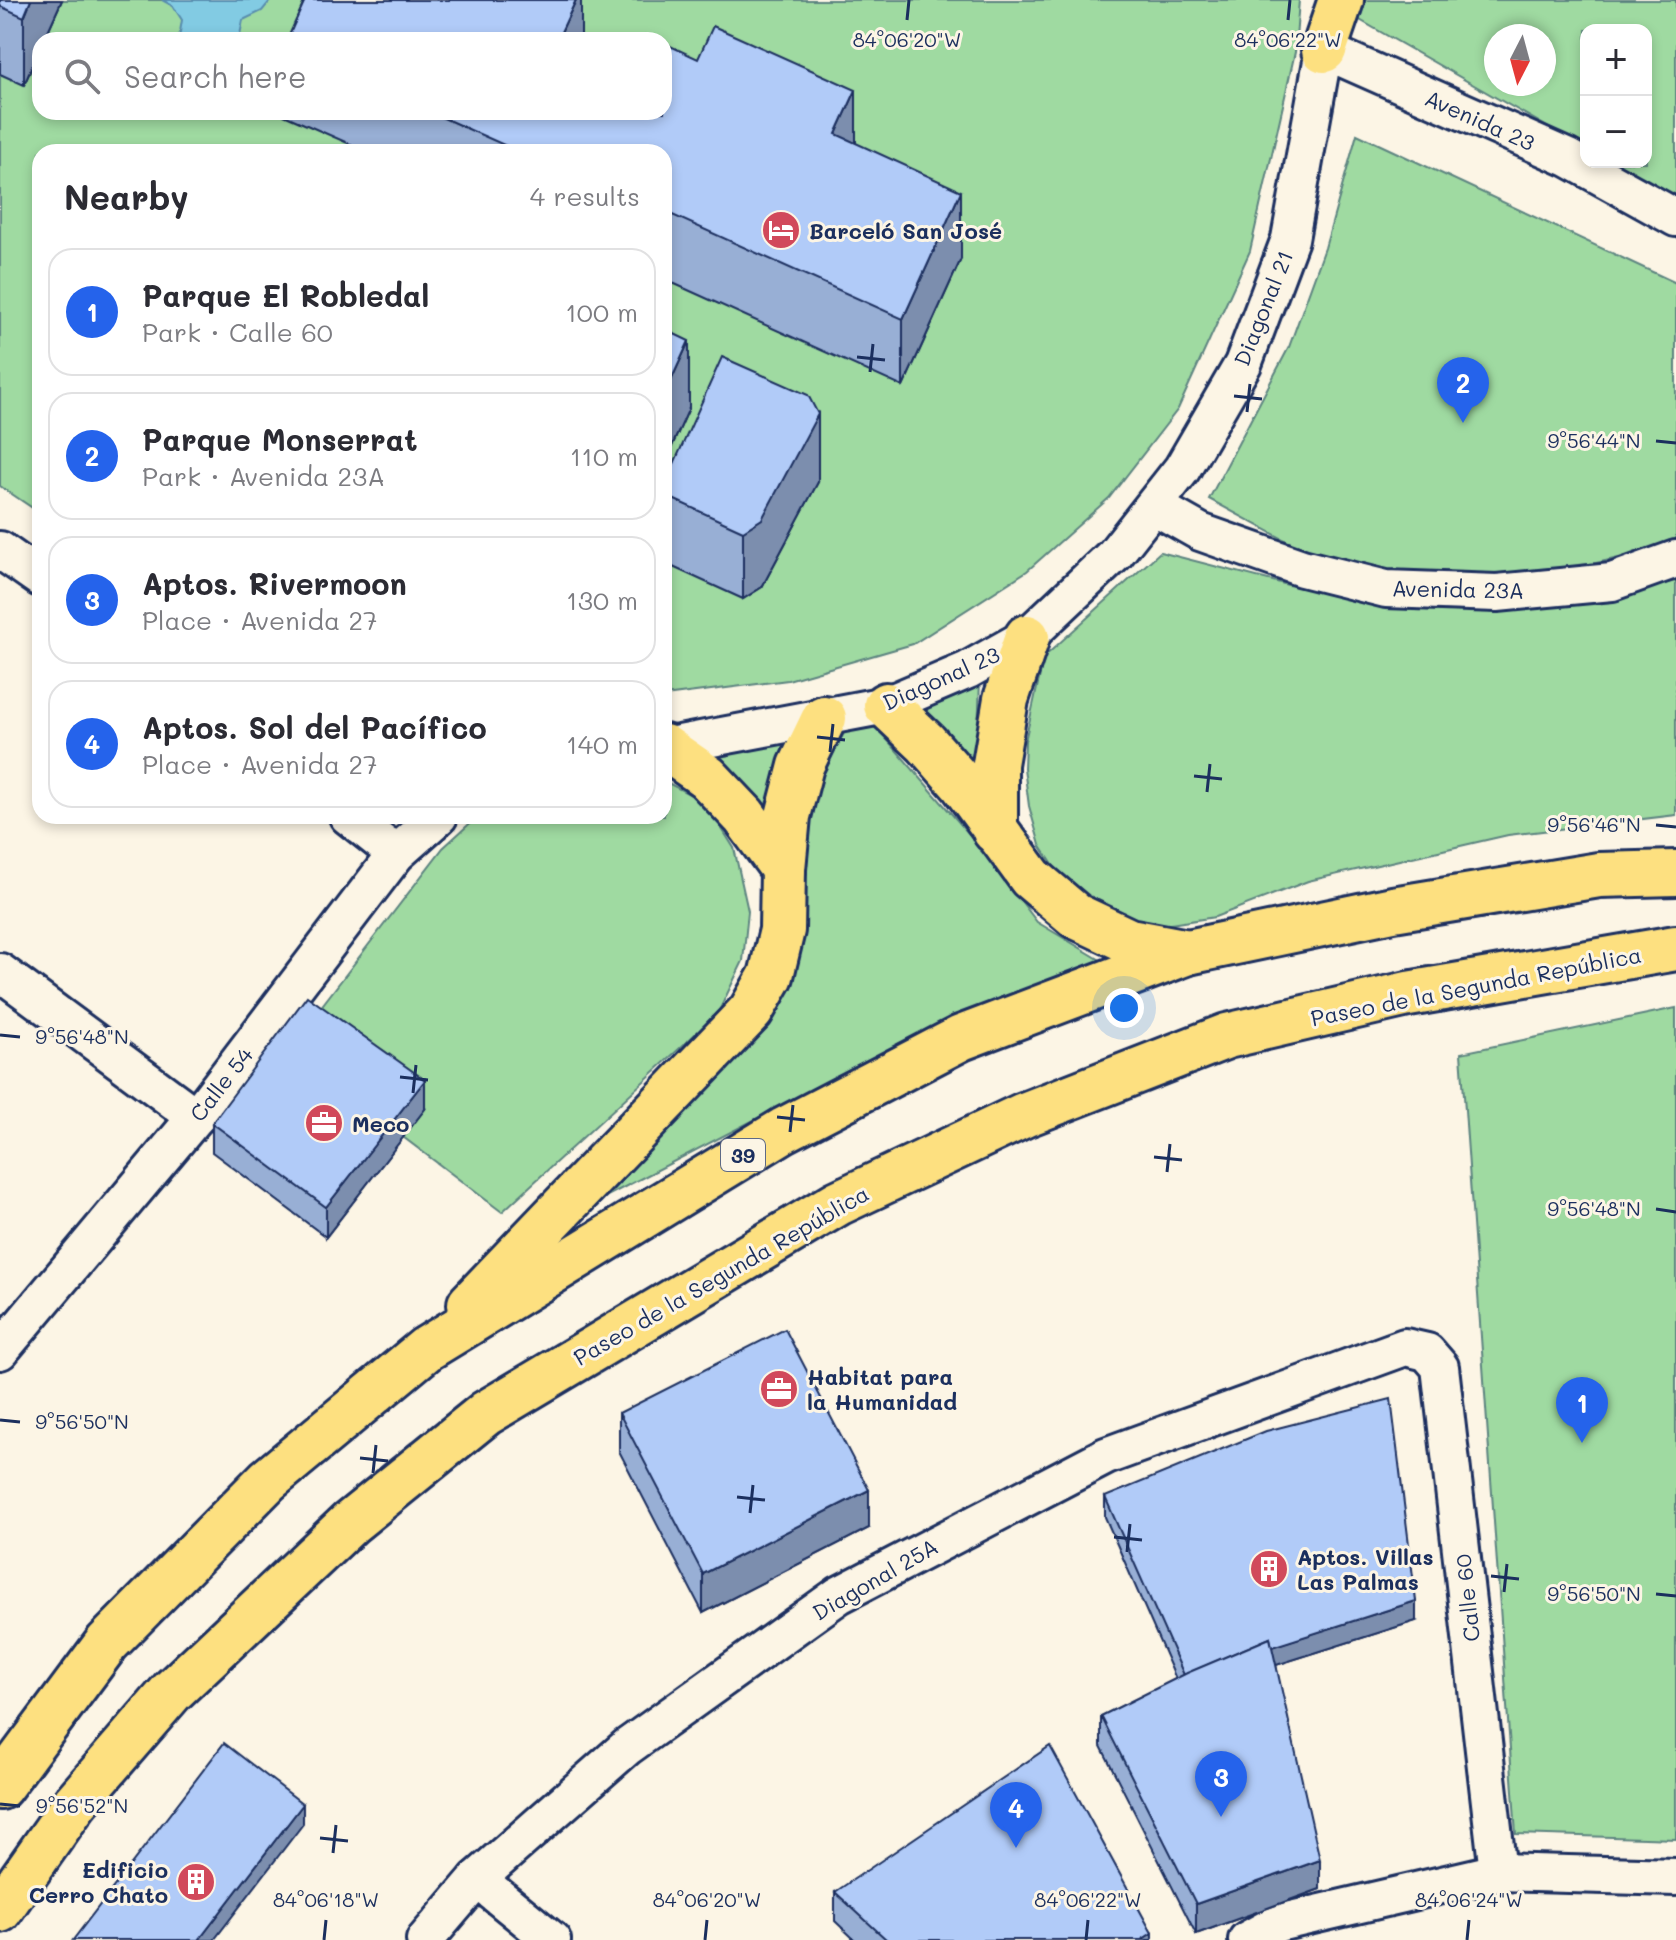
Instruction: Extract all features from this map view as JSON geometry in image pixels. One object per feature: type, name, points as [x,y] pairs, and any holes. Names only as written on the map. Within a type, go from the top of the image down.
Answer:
[{"type":"highway","points":[[1324,50],[1328,0]]},
{"type":"highway","points":[[1324,50],[1341,0]]},
{"type":"highway","points":[[995,831],[995,764],[1006,699],[1027,637]]},
{"type":"highway","points":[[886,705],[926,743],[963,785],[1031,878],[1076,916],[1129,941],[1188,952]]},
{"type":"highway","points":[[426,1349],[751,1011],[771,976],[782,930],[788,816],[801,766],[824,718]]},
{"type":"highway","points":[[672,753],[707,777],[744,816],[783,869]]},
{"type":"highway","points":[[1599,875],[1676,846]]},
{"type":"highway","name":"39","points":[[0,1787],[107,1643],[268,1480],[426,1349],[798,1123],[961,1038],[1188,952],[1393,909],[1599,875],[1676,873]]},
{"type":"highway","name":"Paseo de la Segunda República","points":[[0,1910],[75,1803],[172,1691],[350,1523],[486,1413],[838,1203],[1024,1115],[1227,1036],[1408,994],[1676,948]]},
{"type":"highway","points":[[0,1757],[107,1643]]},
{"type":"highway","points":[[14,1940],[75,1803]]},
{"type":"street","name":"Avenida 23","points":[[1324,50],[1568,158],[1676,218]]},
{"type":"street","name":"Diagonal 21","points":[[1027,637],[1115,554],[1154,506],[1182,469],[1243,364],[1290,239],[1324,50]]},
{"type":"street","name":"Avenida 23A","points":[[1154,506],[1200,532],[1302,568],[1386,589],[1497,593],[1612,582],[1676,559]]},
{"type":"street","points":[[0,550],[32,572]]},
{"type":"street","name":"Diagonal 23","points":[[672,746],[886,705],[968,670],[1027,637]]},
{"type":"street","points":[[358,824],[396,854]]},
{"type":"street","name":"Calle 54","points":[[0,1351],[196,1117],[396,854],[430,824]]},
{"type":"street","points":[[0,972],[196,1117]]},
{"type":"street","name":"Calle 60","points":[[1405,1347],[1427,1352],[1440,1367],[1498,1872]]},
{"type":"street","name":"Diagonal 25A","points":[[425,1940],[477,1879],[627,1747],[839,1595],[1106,1456],[1405,1347]]},
{"type":"street","points":[[1247,1940],[1278,1923],[1498,1872],[1676,1877]]},
{"type":"street","points":[[477,1879],[552,1940]]},
{"type":"green space","points":[[0,0],[1299,0],[1295,52],[1250,251],[1178,409],[1109,498],[1027,571],[913,644],[788,680],[672,695],[672,144],[32,144],[32,508],[0,486]]},
{"type":"green space","points":[[1362,0],[1676,0],[1676,200],[1620,168],[1652,168],[1652,24],[1580,24],[1580,146],[1493,96],[1556,96],[1556,24],[1484,24],[1484,91],[1358,19]]},
{"type":"green space","points":[[1357,134],[1676,283],[1676,542],[1596,563],[1530,572],[1388,573],[1296,546],[1209,499],[1289,347],[1325,248]]},
{"type":"green space","points":[[1160,552],[1288,585],[1403,607],[1594,600],[1676,581],[1676,815],[1508,835],[1308,881],[1215,917],[1164,925],[1112,915],[1081,899],[1059,874],[1040,845],[1029,806],[1024,768],[1025,741],[1044,657]]},
{"type":"green space","points":[[980,679],[976,790],[909,710]]},
{"type":"green space","points":[[870,720],[976,842],[1037,922],[1117,970],[885,1052],[580,1210],[740,1056],[769,1021],[790,986],[799,960],[807,829],[820,780],[845,731]]},
{"type":"green space","points":[[796,739],[771,820],[713,754]]},
{"type":"green space","points":[[672,785],[705,802],[734,848],[748,911],[743,961],[718,1013],[502,1212],[403,1137],[424,1109],[307,1025],[443,848],[469,824],[672,824]]},
{"type":"green space","points":[[1676,1008],[1676,1839],[1516,1834],[1461,1053]]},
{"type":"water","points":[[162,0],[271,0],[262,11],[243,20],[241,32],[180,32],[182,20],[173,6]]},
{"type":"building","points":[[0,0],[31,0],[24,17],[0,6]]},
{"type":"building","points":[[305,0],[576,0],[561,32],[291,32]]},
{"type":"building","points":[[713,26],[856,90],[836,134],[961,191],[903,319],[672,215],[672,144],[502,144],[448,120],[672,120],[672,47],[698,59]]},
{"type":"building","points":[[672,333],[689,341],[672,378]]},
{"type":"building","points":[[722,357],[808,395],[818,414],[762,519],[743,531],[672,499],[673,466]]},
{"type":"building","name":"Meco","points":[[307,996],[425,1080],[326,1207],[212,1123]]},
{"type":"building","points":[[785,1329],[869,1490],[703,1574],[619,1413]]},
{"type":"building","name":"Aptos. Villas Las Palmas","points":[[1391,1399],[1416,1601],[1272,1647],[1270,1638],[1184,1675],[1105,1497],[1266,1431]]},
{"type":"building","points":[[1270,1638],[1320,1860],[1196,1904],[1101,1716],[1187,1673]]},
{"type":"building","name":"Edificio Cerro Chato","points":[[224,1743],[303,1804],[199,1940],[73,1940]]},
{"type":"building","points":[[1050,1746],[1152,1933],[1141,1940],[887,1940],[835,1892]]},
{"type":"place","name":"Barceló San José","points":[[781,230]]},
{"type":"place","name":"Parque Monserrat","points":[[1463,423]]},
{"type":"place","name":"Meco","points":[[324,1123]]},
{"type":"place","name":"Habitat para la Humanidad","points":[[779,1389]]},
{"type":"place","name":"Parque El Robledal","points":[[1582,1443]]},
{"type":"place","name":"Aptos. Villas Las Palmas","points":[[1269,1569]]},
{"type":"place","name":"Aptos. Rivermoon","points":[[1221,1817]]},
{"type":"place","name":"Aptos. Sol del Pacífico","points":[[1016,1848]]},
{"type":"place","name":"Edificio Cerro Chato","points":[[196,1882]]}]
